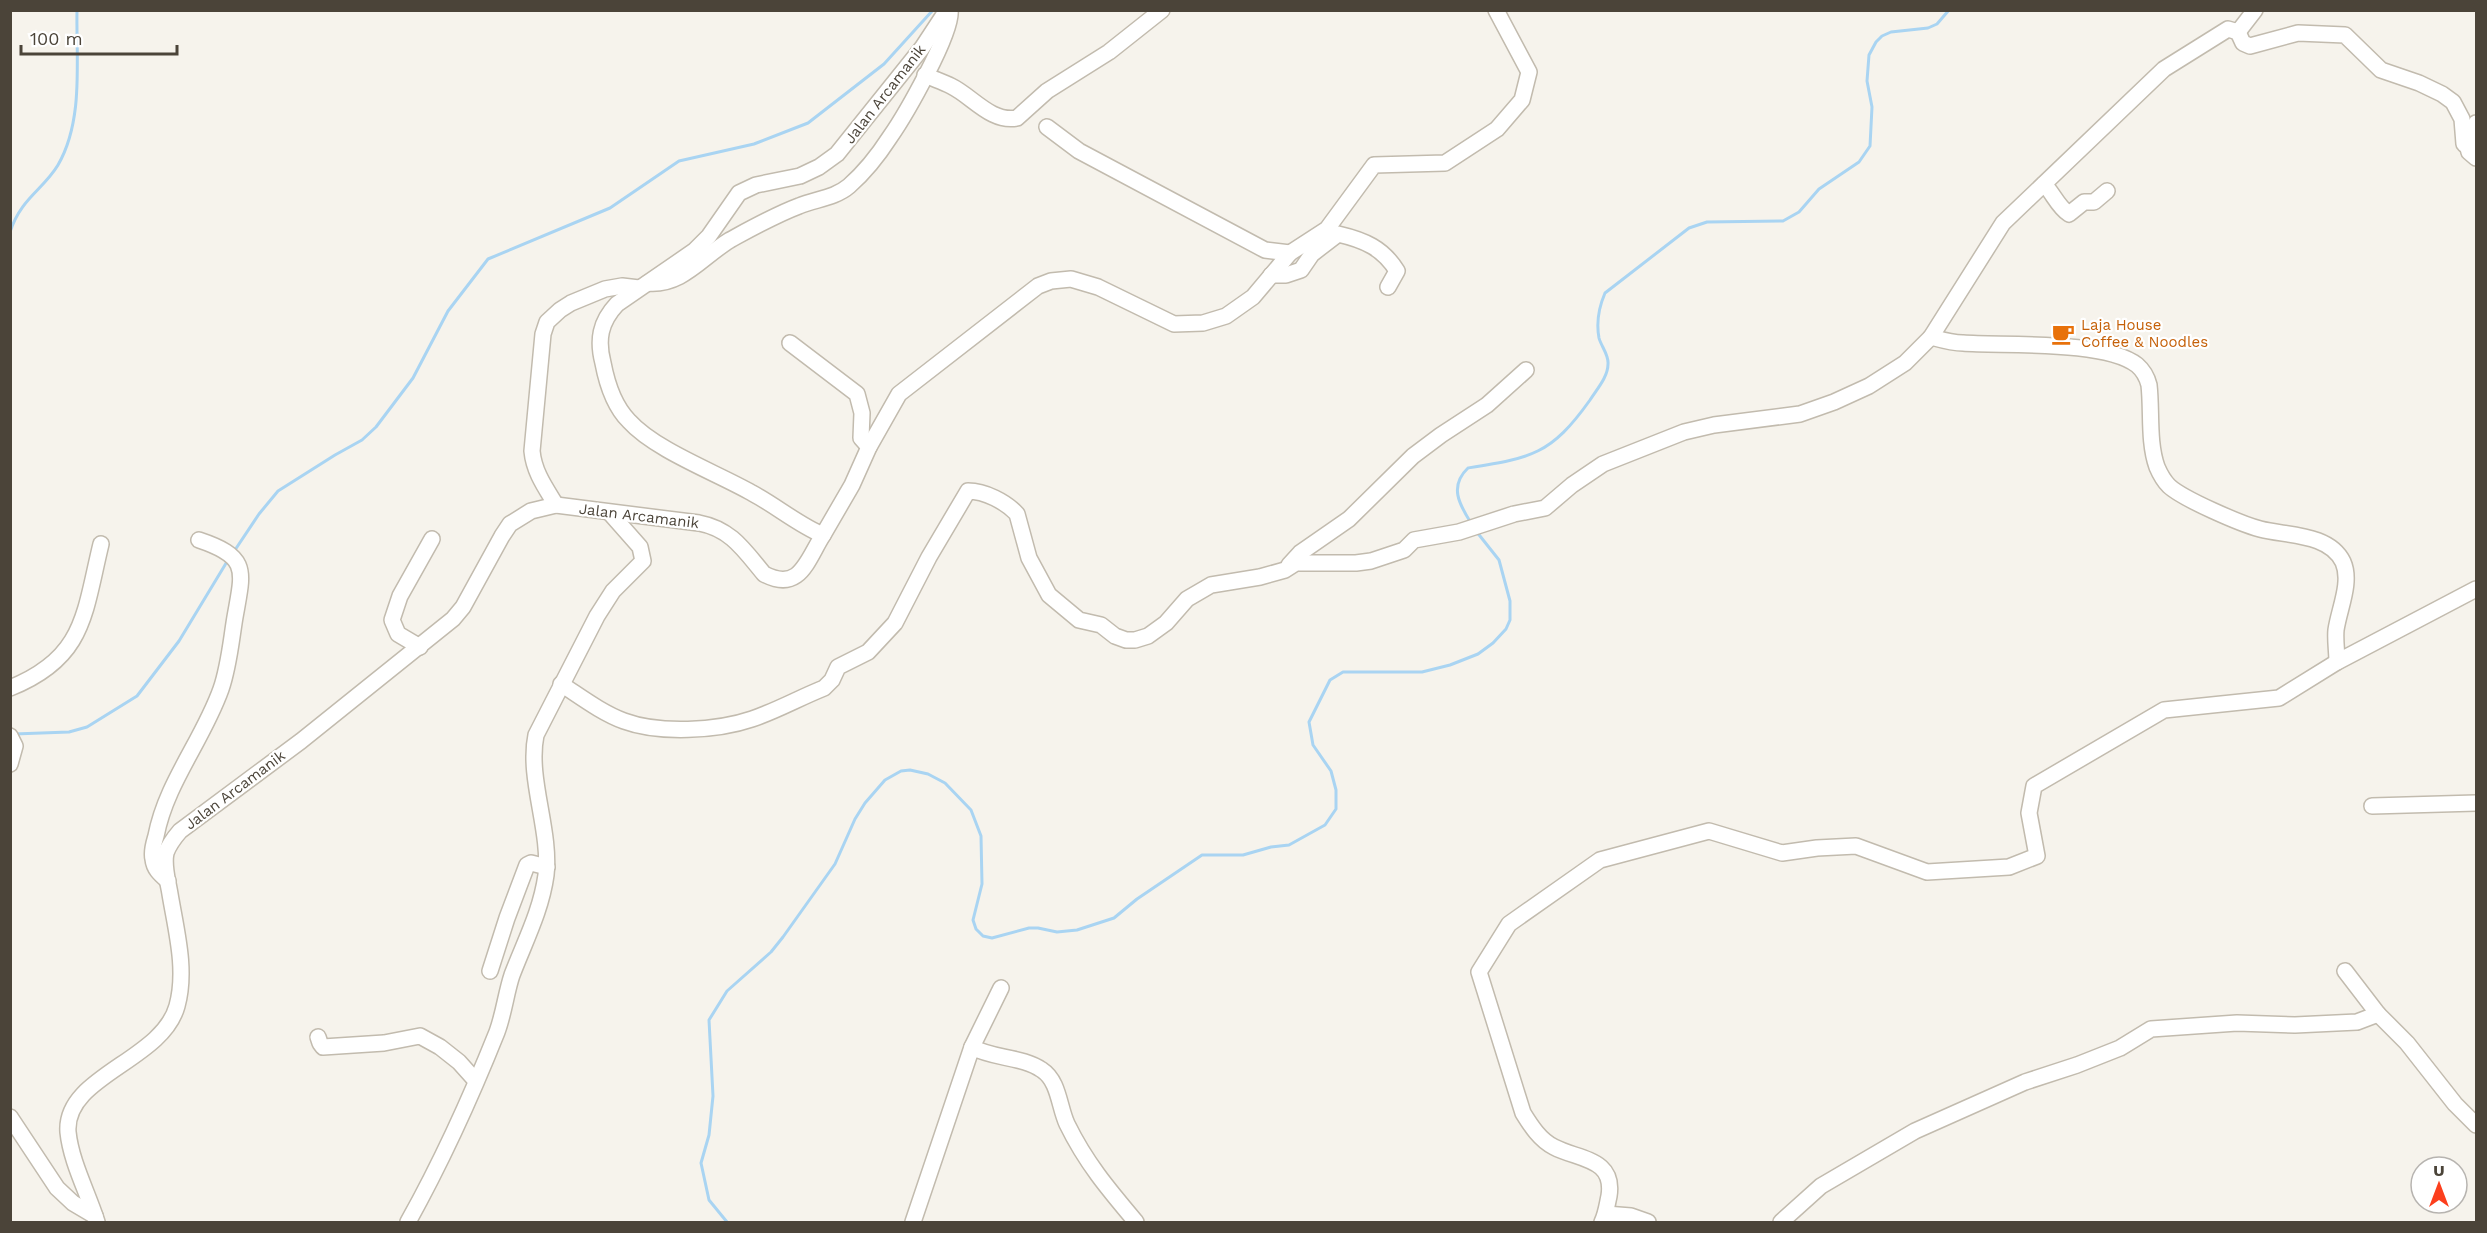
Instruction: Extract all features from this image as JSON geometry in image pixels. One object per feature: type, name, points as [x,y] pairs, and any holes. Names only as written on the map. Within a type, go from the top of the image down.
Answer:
[{"type":"street","points":[[556,505],[534,465],[532,451],[545,327],[560,310],[588,295],[614,286],[671,282],[730,240],[781,214],[843,190],[871,164],[891,137],[949,25],[949,10]]},
{"type":"street","name":"Jalan Arcamanik","points":[[96,1219],[73,1154],[68,1133],[68,1119],[78,1100],[91,1087],[150,1045],[166,1027],[176,1010],[181,972],[166,856],[172,841],[180,831],[301,741],[453,619],[463,607],[510,524],[531,511],[556,505],[711,525],[731,536],[764,574],[777,580],[786,580],[799,574],[808,563],[823,535],[808,530],[793,517],[751,492],[650,438],[628,420],[608,384],[601,355],[600,332],[609,312],[703,243],[739,193],[756,185],[800,176],[819,167],[837,154],[949,10]]},
{"type":"street","points":[[925,75],[953,86],[974,103],[993,113],[1006,119],[1017,118],[1047,92],[1109,52],[1162,10]]},
{"type":"street","points":[[823,535],[852,485],[869,447],[899,394],[1038,286],[1051,281],[1071,279],[1098,287],[1174,324],[1203,323],[1226,316],[1253,297],[1290,253],[1327,229],[1374,165],[1445,163],[1497,129],[1522,100],[1529,72],[1496,10]]},
{"type":"street","points":[[2238,32],[2255,10]]},
{"type":"street","points":[[561,684],[607,713],[625,721],[650,727],[680,729],[740,722],[824,688],[829,684],[838,667],[868,652],[895,623],[929,557],[968,491],[975,491],[996,499],[1017,514],[1029,558],[1049,595],[1079,620],[1101,625],[1115,636],[1126,640],[1148,636],[1166,623],[1187,599],[1211,585],[1260,577],[1301,563],[1364,563],[1404,550],[1414,540],[1459,532],[1514,514],[1545,508],[1572,485],[1603,464],[1684,432],[1714,425],[1800,414],[1842,398],[1891,374],[1931,337],[2003,223],[2164,69],[2228,29],[2238,32],[2243,43],[2250,46],[2298,33],[2346,35],[2381,70],[2419,83],[2453,102],[2462,119],[2464,144],[2473,153]]},
{"type":"street","points":[[2473,153],[2467,143],[2476,123]]},
{"type":"street","points":[[1047,127],[1079,151],[1265,250],[1290,253]]},
{"type":"street","points":[[2044,184],[2054,194],[2058,204],[2069,214],[2084,202],[2094,202],[2107,191]]},
{"type":"street","points":[[1271,275],[1286,275],[1301,270],[1312,254],[1338,234],[1361,240],[1383,252],[1397,271],[1388,287]]},
{"type":"street","points":[[1931,337],[1963,344],[2046,345],[2073,348],[2120,356],[2137,365],[2147,377],[2150,385],[2155,459],[2168,485],[2238,521],[2261,530],[2305,537],[2327,547],[2339,557],[2343,563],[2345,579],[2336,630],[2337,662]]},
{"type":"street","points":[[790,343],[857,394],[862,413],[861,438],[869,447]]},
{"type":"street","points":[[1285,570],[1300,553],[1325,538],[1349,519],[1413,456],[1440,435],[1487,405],[1526,370]]},
{"type":"street","points":[[408,1222],[438,1169],[498,1029],[512,977],[540,906],[547,867],[534,751],[536,735],[605,603],[620,583],[643,561],[640,547],[610,513]]},
{"type":"street","points":[[420,647],[394,631],[392,620],[400,596],[432,539]]},
{"type":"street","points":[[168,881],[157,871],[153,859],[158,823],[167,798],[221,689],[229,656],[241,582],[241,569],[233,557],[219,547],[199,540]]},
{"type":"street","points":[[10,688],[39,676],[74,641],[85,609],[101,544]]},
{"type":"street","points":[[1648,1222],[1631,1216],[1604,1218],[1611,1184],[1605,1170],[1596,1163],[1552,1146],[1534,1130],[1523,1113],[1479,972],[1509,924],[1600,860],[1709,831],[1782,853],[1856,846],[1927,872],[2008,867],[2037,856],[2029,813],[2034,786],[2164,710],[2279,698],[2337,662],[2476,589]]},
{"type":"street","points":[[10,736],[15,746],[10,764]]},
{"type":"street","points":[[2372,806],[2476,803]]},
{"type":"street","points":[[490,971],[527,865],[531,863],[547,867]]},
{"type":"street","points":[[2345,971],[2378,1014],[2407,1042],[2455,1104],[2476,1125]]},
{"type":"street","points":[[914,1222],[972,1047],[1001,988]]},
{"type":"street","points":[[1781,1222],[1821,1186],[1915,1131],[2025,1082],[2120,1048],[2151,1029],[2237,1023],[2357,1022],[2378,1014]]},
{"type":"street","points":[[318,1037],[324,1047],[384,1043],[420,1036],[440,1047],[476,1080]]},
{"type":"street","points":[[972,1047],[980,1052],[1031,1064],[1044,1071],[1052,1081],[1064,1118],[1078,1146],[1099,1179],[1136,1222]]},
{"type":"street","points":[[10,1117],[57,1188],[96,1219]]},
{"type":"waterway","points":[[10,232],[26,202],[58,165],[72,129],[77,89],[77,10]]},
{"type":"waterway","points":[[233,553],[259,514],[278,491],[362,440],[376,427],[413,378],[448,311],[488,259],[610,208],[679,161],[754,144],[808,123],[884,64],[933,10]]},
{"type":"waterway","points":[[1471,523],[1460,502],[1457,488],[1462,475],[1468,468],[1524,457],[1551,443],[1576,418],[1602,383],[1608,369],[1608,361],[1599,338],[1598,320],[1605,293],[1689,228],[1707,222],[1783,221],[1799,212],[1819,189],[1859,162],[1870,146],[1872,107],[1867,81],[1869,55],[1876,42],[1891,32],[1928,28],[1937,24],[1949,10]]},
{"type":"waterway","points":[[727,1222],[709,1200],[701,1163],[709,1135],[713,1096],[709,1020],[727,991],[771,952],[783,937],[835,864],[855,819],[865,803],[885,780],[901,771],[910,770],[928,774],[945,783],[971,810],[981,836],[982,884],[973,920],[976,929],[983,936],[992,938],[1029,928],[1057,932],[1077,930],[1114,918],[1137,899],[1202,855],[1243,855],[1271,847],[1289,845],[1325,825],[1336,809],[1336,790],[1331,771],[1313,745],[1309,722],[1330,680],[1343,672],[1422,672],[1450,665],[1478,654],[1506,629],[1510,620],[1510,601],[1499,560],[1476,531]]},
{"type":"waterway","points":[[14,734],[69,732],[87,727],[137,696],[179,641],[228,560]]},
{"type":"place","name":"Laja House Coffee & Noodles","points":[[2063,334]]}]
